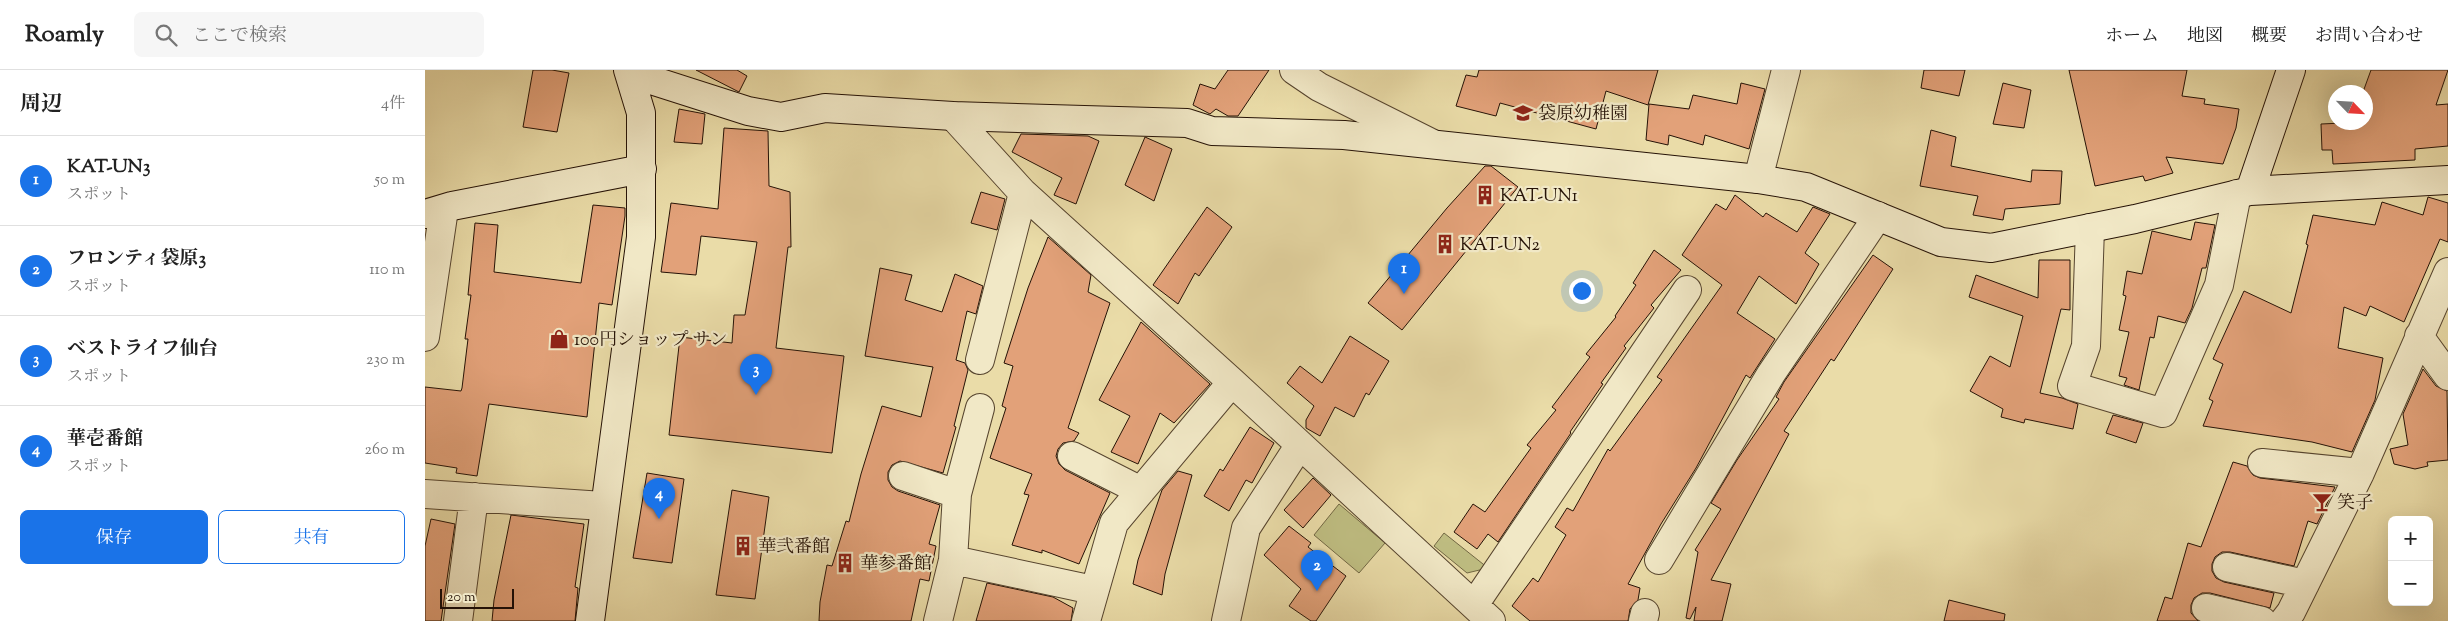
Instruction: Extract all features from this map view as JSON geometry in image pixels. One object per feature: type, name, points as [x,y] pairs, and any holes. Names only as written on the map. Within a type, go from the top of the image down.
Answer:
[{"type":"street","points":[[1294,70],[1319,88],[1431,143]]},
{"type":"street","points":[[1759,179],[1786,70]]},
{"type":"street","points":[[2090,228],[2087,346],[2072,386],[2163,413],[2219,285],[2243,193],[2291,70]]},
{"type":"street","points":[[629,72],[748,111],[781,117],[825,108],[953,116],[1187,123],[1211,131],[1344,135],[1759,179],[1806,187],[1941,242],[1991,248],[2090,228],[2243,193],[2448,180]]},
{"type":"street","points":[[589,621],[603,506],[641,237],[641,113],[629,72]]},
{"type":"street","points":[[953,116],[1023,193],[1232,382],[1299,446],[1482,613],[1687,290]]},
{"type":"street","points":[[425,337],[435,212],[641,170]]},
{"type":"street","points":[[980,360],[1023,193]]},
{"type":"street","points":[[1659,560],[1771,374],[1877,216]]},
{"type":"street","points":[[2284,621],[2305,584],[2360,473],[2448,272]]},
{"type":"street","points":[[2419,336],[2448,376]]},
{"type":"street","points":[[1086,621],[1093,590],[1114,522],[1232,382]]},
{"type":"street","points":[[938,621],[953,560],[957,494],[980,408]]},
{"type":"street","points":[[1226,621],[1246,528],[1299,446]]},
{"type":"street","points":[[1073,456],[1141,491]]},
{"type":"street","points":[[2262,463],[2360,473]]},
{"type":"street","points":[[903,476],[957,494]]},
{"type":"street","points":[[425,494],[603,506]]},
{"type":"street","points":[[458,621],[474,497]]},
{"type":"street","points":[[953,560],[1093,590]]},
{"type":"street","points":[[2227,568],[2305,584]]},
{"type":"street","points":[[2206,608],[2262,621]]},
{"type":"shaded area","points":[[1339,504],[1385,543],[1359,573],[1314,535]]},
{"type":"shaded area","points":[[1444,533],[1488,568],[1467,573],[1434,546]]},
{"type":"building","points":[[533,70],[552,70],[569,73],[557,132],[523,127]]},
{"type":"building","points":[[696,70],[737,70],[747,76],[739,92]]},
{"type":"building","points":[[1228,70],[1269,70],[1238,116],[1228,116],[1216,109],[1210,114],[1193,105],[1200,84],[1215,89]]},
{"type":"building","points":[[1479,70],[1658,70],[1648,105],[1606,91],[1596,129],[1500,103],[1496,116],[1456,106],[1466,75],[1477,77]]},
{"type":"building","points":[[1924,70],[1965,70],[1959,96],[1921,88]]},
{"type":"building","points":[[2069,70],[2187,70],[2182,96],[2205,99],[2204,104],[2239,109],[2236,128],[2223,164],[2166,157],[2173,173],[2145,181],[2143,176],[2095,186]]},
{"type":"building","points":[[2371,70],[2448,70],[2436,105],[2448,104],[2448,146],[2415,149],[2415,160],[2333,164],[2332,150],[2322,150],[2321,124],[2328,124],[2328,130],[2373,130],[2373,85],[2366,85]]},
{"type":"building","points":[[1741,83],[1765,89],[1749,149],[1705,135],[1703,145],[1669,135],[1668,145],[1646,140],[1649,104],[1689,109],[1693,95],[1737,104]]},
{"type":"building","points":[[2003,83],[2031,90],[2024,128],[1993,124]]},
{"type":"building","points":[[679,109],[705,114],[702,144],[674,142]]},
{"type":"building","points":[[724,128],[768,131],[769,186],[790,192],[791,247],[788,247],[776,348],[844,356],[832,453],[669,435],[680,337],[732,343],[734,315],[745,315],[757,242],[701,236],[696,275],[661,272],[671,203],[718,209]]},
{"type":"building","points":[[1931,130],[1956,137],[1951,166],[2031,182],[2032,170],[2062,171],[2060,204],[2005,209],[2003,220],[1973,215],[1978,196],[1920,186]]},
{"type":"building","points":[[1021,134],[1088,136],[1099,141],[1076,204],[1054,195],[1062,178],[1012,152]]},
{"type":"building","points":[[1145,137],[1172,149],[1154,201],[1125,185]]},
{"type":"building","points":[[1485,166],[1491,166],[1518,187],[1402,330],[1368,303],[1447,208]]},
{"type":"building","points":[[981,192],[1005,199],[997,230],[971,223]]},
{"type":"building","points":[[1735,195],[1763,217],[1766,213],[1797,232],[1813,207],[1830,214],[1805,253],[1819,264],[1796,304],[1759,276],[1737,313],[1775,339],[1750,378],[1746,375],[1696,468],[1661,524],[1628,584],[1640,588],[1638,600],[1630,609],[1628,621],[1530,621],[1512,606],[1533,578],[1538,582],[1566,535],[1555,527],[1567,508],[1573,511],[1608,449],[1610,451],[1662,380],[1657,377],[1722,285],[1682,255],[1716,204],[1726,210]]},
{"type":"building","points":[[2428,197],[2448,203],[2448,242],[2440,239],[2404,322],[2370,306],[2366,316],[2344,307],[2338,348],[2383,358],[2375,400],[2352,452],[2312,442],[2203,426],[2213,401],[2209,399],[2223,364],[2213,359],[2244,291],[2291,313],[2308,245],[2306,244],[2313,215],[2375,225],[2382,202],[2423,215]]},
{"type":"building","points":[[593,205],[625,208],[625,216],[612,305],[599,303],[587,417],[489,404],[477,476],[456,473],[457,468],[425,463],[425,387],[461,391],[462,388],[468,339],[465,339],[471,295],[468,295],[475,223],[498,225],[494,272],[581,283]]},
{"type":"building","points":[[1207,207],[1232,227],[1199,276],[1195,273],[1178,304],[1153,285]]},
{"type":"building","points":[[2195,222],[2215,225],[2206,268],[2202,268],[2192,308],[2185,323],[2158,316],[2154,338],[2150,337],[2139,390],[2124,385],[2127,378],[2119,376],[2129,332],[2119,330],[2126,296],[2123,295],[2127,271],[2142,274],[2152,231],[2191,240]]},
{"type":"building","points":[[1048,237],[1091,275],[1088,292],[1110,303],[1068,428],[1079,433],[1074,441],[1063,443],[1058,449],[1056,456],[1059,464],[1065,470],[1110,493],[1079,564],[1042,550],[1042,553],[1012,545],[1029,495],[1024,494],[1032,474],[990,458],[1006,408],[1002,406],[1013,366],[1004,363],[1028,288]]},
{"type":"building","points":[[1654,250],[1681,270],[1651,305],[1654,308],[1624,346],[1626,348],[1601,383],[1603,384],[1498,542],[1488,534],[1477,549],[1454,532],[1473,504],[1485,512],[1531,448],[1527,445],[1556,410],[1552,407],[1590,357],[1586,354],[1616,317],[1636,285],[1633,283]]},
{"type":"building","points":[[1873,255],[1893,269],[1834,361],[1831,359],[1784,431],[1789,434],[1711,580],[1731,584],[1722,621],[1694,621],[1696,607],[1690,619],[1686,618],[1698,552],[1695,550],[1721,509],[1711,503],[1737,460],[1779,399],[1776,397],[1784,382]]},
{"type":"building","points":[[2039,260],[2070,260],[2070,310],[2061,309],[2040,393],[2078,404],[2073,429],[2025,419],[2024,423],[2001,417],[2003,409],[1970,391],[1990,356],[2010,367],[2023,316],[1969,297],[1976,275],[2038,298]]},
{"type":"building","points":[[880,268],[912,275],[905,300],[942,312],[955,274],[983,286],[976,314],[967,311],[956,360],[965,363],[968,370],[954,426],[956,427],[943,473],[900,461],[892,465],[888,472],[888,480],[892,487],[898,491],[940,505],[929,544],[936,546],[929,581],[920,579],[911,621],[819,621],[820,602],[827,565],[832,566],[846,521],[849,522],[861,474],[882,406],[921,417],[933,367],[865,356]]},
{"type":"building","points":[[1141,322],[1210,384],[1174,423],[1160,413],[1138,464],[1111,452],[1130,416],[1099,400]]},
{"type":"building","points":[[1350,336],[1389,361],[1369,395],[1366,393],[1354,417],[1335,407],[1320,436],[1306,428],[1306,420],[1314,406],[1287,383],[1300,366],[1322,383]]},
{"type":"building","points":[[2423,369],[2436,386],[2447,391],[2448,460],[2427,462],[2428,466],[2415,469],[2394,464],[2390,449],[2408,445],[2403,414]]},
{"type":"building","points":[[2113,415],[2143,423],[2136,443],[2106,433]]},
{"type":"building","points":[[1250,427],[1274,443],[1252,483],[1246,480],[1229,511],[1204,496],[1220,469],[1223,471]]},
{"type":"building","points":[[2233,462],[2247,466],[2253,475],[2260,478],[2335,487],[2317,524],[2308,521],[2294,566],[2230,552],[2222,552],[2215,557],[2212,571],[2216,578],[2224,582],[2274,593],[2270,608],[2210,593],[2202,593],[2194,598],[2191,605],[2191,613],[2198,621],[2157,621],[2165,597],[2172,599],[2188,543],[2201,547]]},
{"type":"building","points":[[1178,471],[1192,475],[1165,574],[1162,595],[1133,584],[1138,560],[1162,490]]},
{"type":"building","points":[[647,473],[684,479],[672,563],[633,558]]},
{"type":"building","points":[[1313,478],[1331,495],[1303,528],[1284,510]]},
{"type":"building","name":"華弐番館","points":[[732,490],[769,497],[755,599],[716,595]]},
{"type":"building","points":[[511,515],[584,524],[575,587],[578,588],[575,621],[492,621],[494,600]]},
{"type":"building","points":[[431,519],[455,524],[441,621],[425,621],[425,546]]},
{"type":"building","points":[[1289,526],[1311,543],[1308,547],[1346,576],[1316,621],[1311,621],[1289,606],[1301,589],[1264,555]]},
{"type":"building","points":[[987,583],[1053,597],[1073,608],[1071,621],[976,621]]},
{"type":"building","points":[[1949,600],[2005,614],[2004,621],[1944,621]]},
{"type":"place","name":"袋原幼稚園","points":[[1523,113]]},
{"type":"place","name":"KAT-UN1","points":[[1485,195]]},
{"type":"place","name":"KAT-UN2","points":[[1445,244]]},
{"type":"place","name":"KAT-UN3","points":[[1404,294]]},
{"type":"place","name":"100円ショップ サン","points":[[559,339]]},
{"type":"place","name":"ベストライフ仙台","points":[[756,395]]},
{"type":"place","name":"笑子","points":[[2322,502]]},
{"type":"place","name":"華壱番館","points":[[659,519]]},
{"type":"place","name":"華弐番館","points":[[743,546]]},
{"type":"place","name":"華参番館","points":[[845,563]]},
{"type":"place","name":"フロンティ袋原3","points":[[1317,591]]}]
